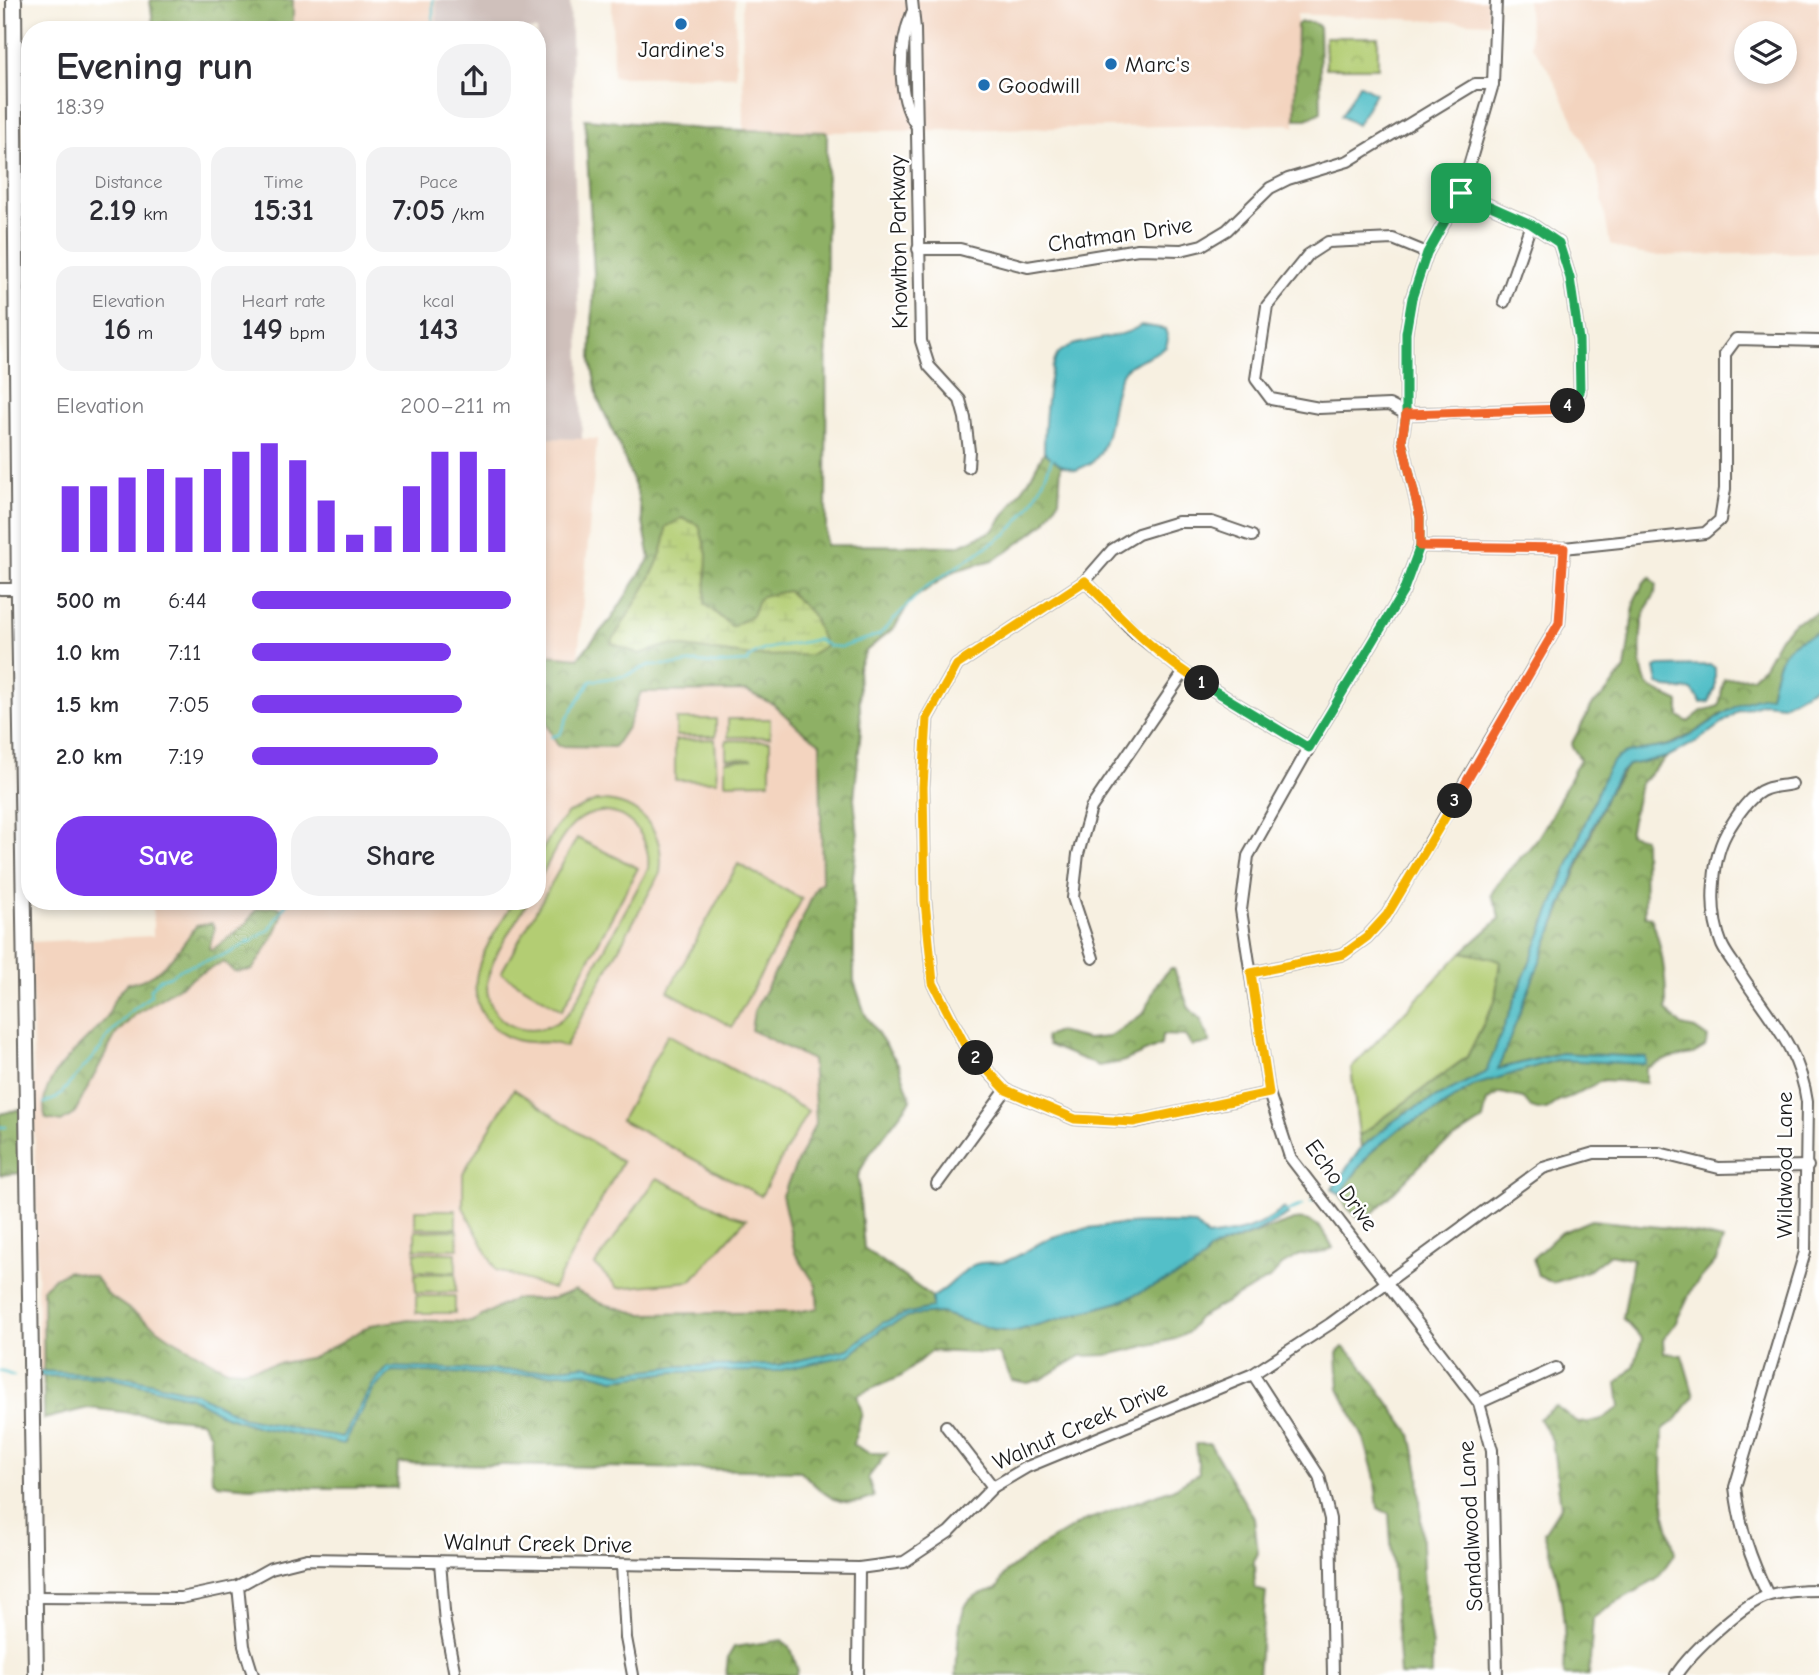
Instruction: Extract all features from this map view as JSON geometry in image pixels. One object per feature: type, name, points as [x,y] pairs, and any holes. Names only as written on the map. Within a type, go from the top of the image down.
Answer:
[{"type":"street","points":[[13,0],[21,767]]},
{"type":"street","name":"Knowlton Parkway","points":[[912,0],[912,13],[905,31],[903,78],[910,116],[917,127],[921,341],[929,366],[960,400],[969,451],[968,467]]},
{"type":"street","name":"Echo Drive","points":[[1387,1281],[1290,1157],[1269,1093],[1241,910],[1248,856],[1403,592],[1420,546],[1420,518],[1402,440],[1406,414],[1406,333],[1412,298],[1427,253],[1461,193],[1493,83],[1496,0]]},
{"type":"street","name":"Chatman Drive","points":[[918,248],[960,249],[1028,267],[1138,249],[1181,250],[1202,245],[1227,230],[1270,188],[1288,179],[1348,161],[1475,84],[1493,83]]},
{"type":"street","points":[[1427,253],[1393,239],[1328,242],[1308,255],[1267,306],[1256,379],[1270,399],[1320,408],[1390,405],[1406,414],[1565,409],[1580,392],[1579,340],[1570,278],[1559,243],[1531,224],[1461,193]]},
{"type":"street","points":[[1504,302],[1531,224]]},
{"type":"street","points":[[1420,546],[1564,548],[1705,533],[1720,520],[1725,489],[1724,354],[1736,339],[1819,341]]},
{"type":"street","points":[[1252,537],[1212,522],[1178,522],[1138,534],[1112,550],[1085,581],[957,665],[927,718],[923,787],[925,901],[933,983],[967,1049],[1006,1090],[1075,1119],[1133,1122],[1269,1093]]},
{"type":"street","points":[[1251,973],[1344,954],[1367,937],[1387,915],[1559,623],[1564,548]]},
{"type":"street","points":[[1085,581],[1135,634],[1184,672],[1309,748]]},
{"type":"street","points":[[0,589],[18,589]]},
{"type":"street","points":[[1093,958],[1073,898],[1078,854],[1091,808],[1184,672]]},
{"type":"street","name":"Wildwood Lane","points":[[1768,1595],[1749,1555],[1738,1518],[1735,1487],[1805,1252],[1807,1101],[1804,1078],[1781,1029],[1723,946],[1714,908],[1715,864],[1723,839],[1741,810],[1765,789],[1793,784]]},
{"type":"street","points":[[23,910],[36,1675]]},
{"type":"street","points":[[937,1184],[1006,1090]]},
{"type":"street","name":"Walnut Creek Drive","points":[[35,1598],[181,1598],[238,1586],[271,1568],[307,1559],[859,1568],[904,1562],[949,1532],[993,1486],[1027,1466],[1253,1374],[1330,1325],[1543,1168],[1594,1153],[1659,1153],[1719,1168],[1808,1167]]},
{"type":"street","name":"Sandalwood Lane","points":[[1387,1281],[1479,1403],[1492,1450],[1497,1675]]},
{"type":"street","points":[[1479,1403],[1556,1368]]},
{"type":"street","points":[[1253,1374],[1320,1476],[1330,1519],[1333,1675]]},
{"type":"street","points":[[946,1426],[993,1486]]},
{"type":"street","points":[[440,1562],[445,1623],[455,1675]]},
{"type":"street","points":[[622,1565],[626,1638],[633,1675]]},
{"type":"street","points":[[858,1675],[859,1568]]},
{"type":"street","points":[[238,1586],[244,1646],[253,1675]]},
{"type":"street","points":[[1676,1675],[1683,1663],[1725,1623],[1768,1595],[1819,1590]]},
{"type":"shaded area","points":[[293,0],[436,0],[437,21],[293,21]]},
{"type":"shaded area","points":[[436,0],[570,0],[582,439],[546,438],[546,21],[437,21]]},
{"type":"shaded area","points":[[612,0],[735,0],[736,76],[613,77]]},
{"type":"shaded area","points":[[742,0],[1488,0],[1489,23],[1297,14],[1295,127],[1288,124],[827,132],[744,130]]},
{"type":"shaded area","points":[[1527,0],[1819,0],[1819,252],[1653,256],[1627,251],[1610,244],[1597,170],[1549,70],[1531,45]]},
{"type":"shaded area","points":[[546,438],[597,439],[578,658],[819,662],[828,1392],[39,1376],[31,942],[153,936],[153,910],[546,910]]},
{"type":"green space","points":[[150,0],[293,0],[293,21],[153,21]]},
{"type":"green space","points":[[1301,22],[1312,22],[1319,26],[1321,112],[1307,119],[1295,119],[1297,25]]},
{"type":"green space","points":[[1325,37],[1378,37],[1378,68],[1326,68]]},
{"type":"green space","points":[[585,119],[701,129],[827,132],[826,545],[958,546],[994,530],[1029,480],[1044,452],[1061,465],[1059,500],[1045,523],[1007,552],[993,560],[954,571],[910,601],[895,627],[866,651],[858,668],[861,730],[854,799],[858,836],[853,875],[854,981],[865,1014],[899,1065],[911,1100],[866,1159],[858,1176],[864,1248],[932,1297],[933,1313],[1012,1332],[1119,1302],[1204,1259],[1209,1250],[1294,1220],[1308,1221],[1318,1226],[1333,1248],[1321,1253],[1300,1255],[1282,1265],[1269,1279],[1198,1318],[1189,1332],[1175,1339],[1108,1355],[1081,1356],[1042,1379],[1028,1383],[1012,1380],[999,1354],[931,1351],[902,1376],[857,1395],[862,1413],[853,1445],[869,1453],[887,1453],[868,1478],[874,1497],[862,1501],[833,1498],[801,1471],[398,1463],[397,1488],[270,1485],[251,1487],[218,1484],[212,1480],[210,1435],[201,1421],[88,1408],[44,1419],[43,1288],[68,1271],[95,1277],[107,1294],[171,1338],[227,1369],[242,1370],[314,1357],[371,1325],[404,1320],[471,1322],[514,1299],[551,1299],[575,1290],[600,1303],[641,1314],[796,1312],[818,1308],[816,1285],[795,1253],[782,1195],[816,1122],[812,1060],[751,1030],[754,1011],[796,933],[817,886],[822,882],[820,743],[773,704],[746,691],[641,692],[628,726],[614,747],[558,746],[547,725],[546,655],[578,658],[611,619],[650,558],[637,492],[598,399],[591,361],[594,273]]},
{"type":"green space","points":[[682,518],[699,525],[707,554],[705,604],[732,627],[752,615],[758,600],[763,596],[788,591],[812,614],[825,646],[810,655],[753,656],[669,645],[639,654],[611,643],[654,571],[665,541],[666,527]]},
{"type":"green space","points":[[1650,577],[1657,585],[1643,622],[1640,652],[1645,680],[1649,686],[1679,702],[1679,716],[1688,722],[1702,711],[1719,706],[1724,679],[1752,677],[1764,666],[1780,637],[1795,622],[1819,613],[1819,633],[1796,642],[1783,655],[1771,696],[1720,715],[1672,744],[1618,757],[1597,793],[1486,1073],[1405,1113],[1361,1148],[1359,1136],[1467,1057],[1495,1001],[1500,960],[1462,952],[1499,919],[1491,895],[1501,879],[1539,836],[1580,759],[1571,745],[1592,705],[1625,669],[1635,599],[1644,582]]},
{"type":"green space","points":[[676,719],[716,719],[716,736],[676,736]]},
{"type":"green space","points":[[728,719],[770,719],[770,737],[728,737]]},
{"type":"green space","points":[[715,739],[717,781],[675,780],[675,740]]},
{"type":"green space","points":[[726,740],[770,741],[770,782],[725,783],[725,761],[752,759],[726,758]]},
{"type":"green space","points":[[1667,757],[1640,784],[1629,834],[1644,838],[1645,916],[1651,917],[1661,951],[1666,1010],[1682,1026],[1695,1029],[1708,1038],[1705,1047],[1693,1054],[1670,1058],[1646,1068],[1646,1083],[1603,1080],[1547,1109],[1531,1108],[1523,1098],[1501,1093],[1487,1101],[1483,1120],[1430,1155],[1369,1217],[1356,1217],[1345,1205],[1340,1194],[1369,1154],[1400,1128],[1434,1112],[1473,1086],[1561,1059],[1555,1054],[1498,1069],[1608,793],[1628,765]]},
{"type":"green space","points":[[596,801],[625,805],[646,820],[654,831],[661,858],[660,873],[565,1047],[513,1039],[499,1031],[481,1011],[476,996],[476,982],[484,953],[509,910],[523,910],[492,964],[487,985],[490,1002],[507,1024],[534,1030],[562,1019],[573,1007],[648,869],[648,853],[636,828],[626,819],[614,813],[601,812],[587,815],[568,830],[546,867],[546,844],[568,813]]},
{"type":"green space","points":[[577,838],[638,868],[562,1010],[501,973],[536,910],[546,910],[546,893]]},
{"type":"green space","points":[[738,864],[802,899],[732,1027],[668,991]]},
{"type":"green space","points":[[256,910],[282,910],[271,940],[252,970],[234,972],[224,962],[199,974],[135,1015],[116,1034],[74,1114],[61,1122],[46,1119],[44,1104],[53,1077],[62,1064],[105,1020],[115,998],[128,983],[139,981],[158,970],[175,954],[196,926],[212,923],[215,928],[209,948],[212,950],[244,926]]},
{"type":"green space","points":[[1462,952],[1501,960],[1495,1001],[1467,1057],[1359,1136],[1351,1068]]},
{"type":"green space","points":[[1170,969],[1174,969],[1189,1008],[1201,1020],[1210,1043],[1192,1046],[1185,1036],[1162,1035],[1161,1045],[1122,1062],[1099,1066],[1048,1045],[1045,1037],[1058,1032],[1087,1039],[1109,1037],[1144,1013],[1157,983]]},
{"type":"green space","points":[[668,1034],[808,1111],[761,1196],[621,1120]]},
{"type":"green space","points":[[514,1089],[622,1162],[553,1289],[496,1270],[463,1207],[463,1173]]},
{"type":"green space","points":[[20,1109],[21,1173],[0,1175],[0,1114]]},
{"type":"green space","points":[[657,1178],[730,1214],[746,1219],[691,1281],[618,1288],[595,1265]]},
{"type":"green space","points":[[415,1210],[456,1210],[456,1228],[415,1228]]},
{"type":"green space","points":[[1591,1220],[1669,1228],[1723,1240],[1716,1261],[1693,1287],[1675,1324],[1663,1340],[1664,1353],[1682,1355],[1694,1396],[1676,1420],[1663,1429],[1665,1515],[1675,1553],[1656,1580],[1593,1618],[1589,1675],[1564,1675],[1562,1603],[1544,1533],[1561,1506],[1552,1440],[1539,1419],[1556,1406],[1578,1423],[1599,1421],[1620,1407],[1617,1383],[1634,1367],[1642,1339],[1623,1318],[1633,1259],[1610,1254],[1590,1270],[1553,1283],[1538,1276],[1533,1258],[1560,1233]]},
{"type":"green space","points":[[457,1230],[458,1249],[415,1249],[415,1231]]},
{"type":"green space","points":[[415,1252],[456,1253],[456,1272],[415,1271]]},
{"type":"green space","points":[[456,1273],[456,1292],[416,1293],[415,1274]]},
{"type":"green space","points":[[416,1296],[455,1296],[455,1313],[416,1313]]},
{"type":"green space","points":[[1343,1347],[1356,1358],[1411,1434],[1419,1472],[1424,1593],[1432,1647],[1432,1675],[1400,1675],[1389,1514],[1378,1508],[1374,1474],[1364,1439],[1339,1389],[1337,1353]]},
{"type":"green space","points":[[1196,1444],[1210,1444],[1254,1518],[1258,1553],[1254,1561],[1255,1589],[1266,1592],[1258,1675],[956,1675],[960,1622],[972,1598],[998,1588],[1005,1573],[1038,1548],[1084,1521],[1172,1489],[1199,1473]]},
{"type":"green space","points":[[782,1640],[792,1651],[798,1671],[796,1675],[726,1675],[728,1657],[734,1647]]},
{"type":"water","points":[[1359,84],[1375,93],[1357,125],[1341,116]]},
{"type":"water","points":[[1141,325],[1165,329],[1168,339],[1166,347],[1132,364],[1124,371],[1115,394],[1108,433],[1099,455],[1091,463],[1076,470],[1061,465],[1044,452],[1047,399],[1056,359],[1072,345],[1119,335]]},
{"type":"water","points":[[1819,633],[1819,685],[1783,705],[1763,703],[1739,711],[1696,742],[1667,757],[1628,765],[1619,774],[1588,838],[1498,1069],[1561,1053],[1646,1057],[1646,1064],[1556,1060],[1473,1086],[1434,1112],[1400,1128],[1369,1154],[1340,1194],[1332,1189],[1361,1148],[1391,1123],[1405,1113],[1486,1072],[1597,793],[1612,763],[1626,753],[1673,744],[1744,703],[1770,696],[1782,655],[1796,642]]},
{"type":"water","points":[[1711,665],[1715,668],[1715,688],[1709,702],[1701,703],[1692,690],[1666,688],[1658,684],[1655,668],[1659,666]]},
{"type":"water","points":[[1284,1208],[1288,1215],[1257,1232],[1209,1250],[1204,1259],[1190,1270],[1119,1302],[1012,1332],[996,1330],[940,1313],[913,1315],[881,1329],[850,1355],[777,1371],[674,1372],[614,1379],[587,1372],[508,1375],[392,1371],[374,1389],[344,1444],[258,1427],[225,1416],[191,1397],[106,1377],[39,1376],[39,1371],[107,1374],[140,1380],[196,1393],[242,1417],[343,1437],[373,1384],[388,1367],[531,1371],[584,1365],[621,1373],[678,1366],[778,1365],[848,1349],[882,1323],[932,1308],[932,1297],[974,1265],[1007,1261],[1050,1238],[1103,1226],[1160,1223],[1195,1224],[1207,1237],[1248,1229]]},
{"type":"waterway","points":[[433,0],[433,21]]},
{"type":"waterway","points":[[551,737],[560,734],[591,681],[625,676],[650,665],[748,662],[750,657],[773,647],[817,639],[829,646],[841,647],[879,635],[923,589],[1014,526],[1034,499],[1052,458]]},
{"type":"waterway","points":[[44,1103],[57,1098],[101,1048],[107,1037],[129,1013],[151,995],[150,990],[160,979],[183,968],[230,953],[269,930],[282,910]]},
{"type":"waterway","points":[[0,1127],[6,1127]]},
{"type":"waterway","points":[[1285,1212],[1302,1205]]},
{"type":"waterway","points":[[0,1371],[14,1376]]},
{"type":"place","name":"Jardine's","points":[[681,24]]},
{"type":"place","name":"Marc's","points":[[1111,64]]},
{"type":"place","name":"Goodwill","points":[[984,85]]},
{"type":"route","points":[[1461,193],[1427,253],[1412,298],[1406,333],[1406,414],[1402,440],[1420,518],[1420,546],[1403,592],[1309,748],[1184,672],[1135,634],[1085,581],[957,665],[927,718],[923,787],[925,901],[933,983],[967,1049],[1006,1090],[1075,1119],[1133,1122],[1269,1093],[1251,973],[1344,954],[1367,937],[1387,915],[1559,623],[1564,548],[1420,546],[1420,518],[1402,440],[1406,414],[1565,409],[1580,392],[1579,340],[1570,278],[1559,243],[1531,224],[1461,193]]}]
